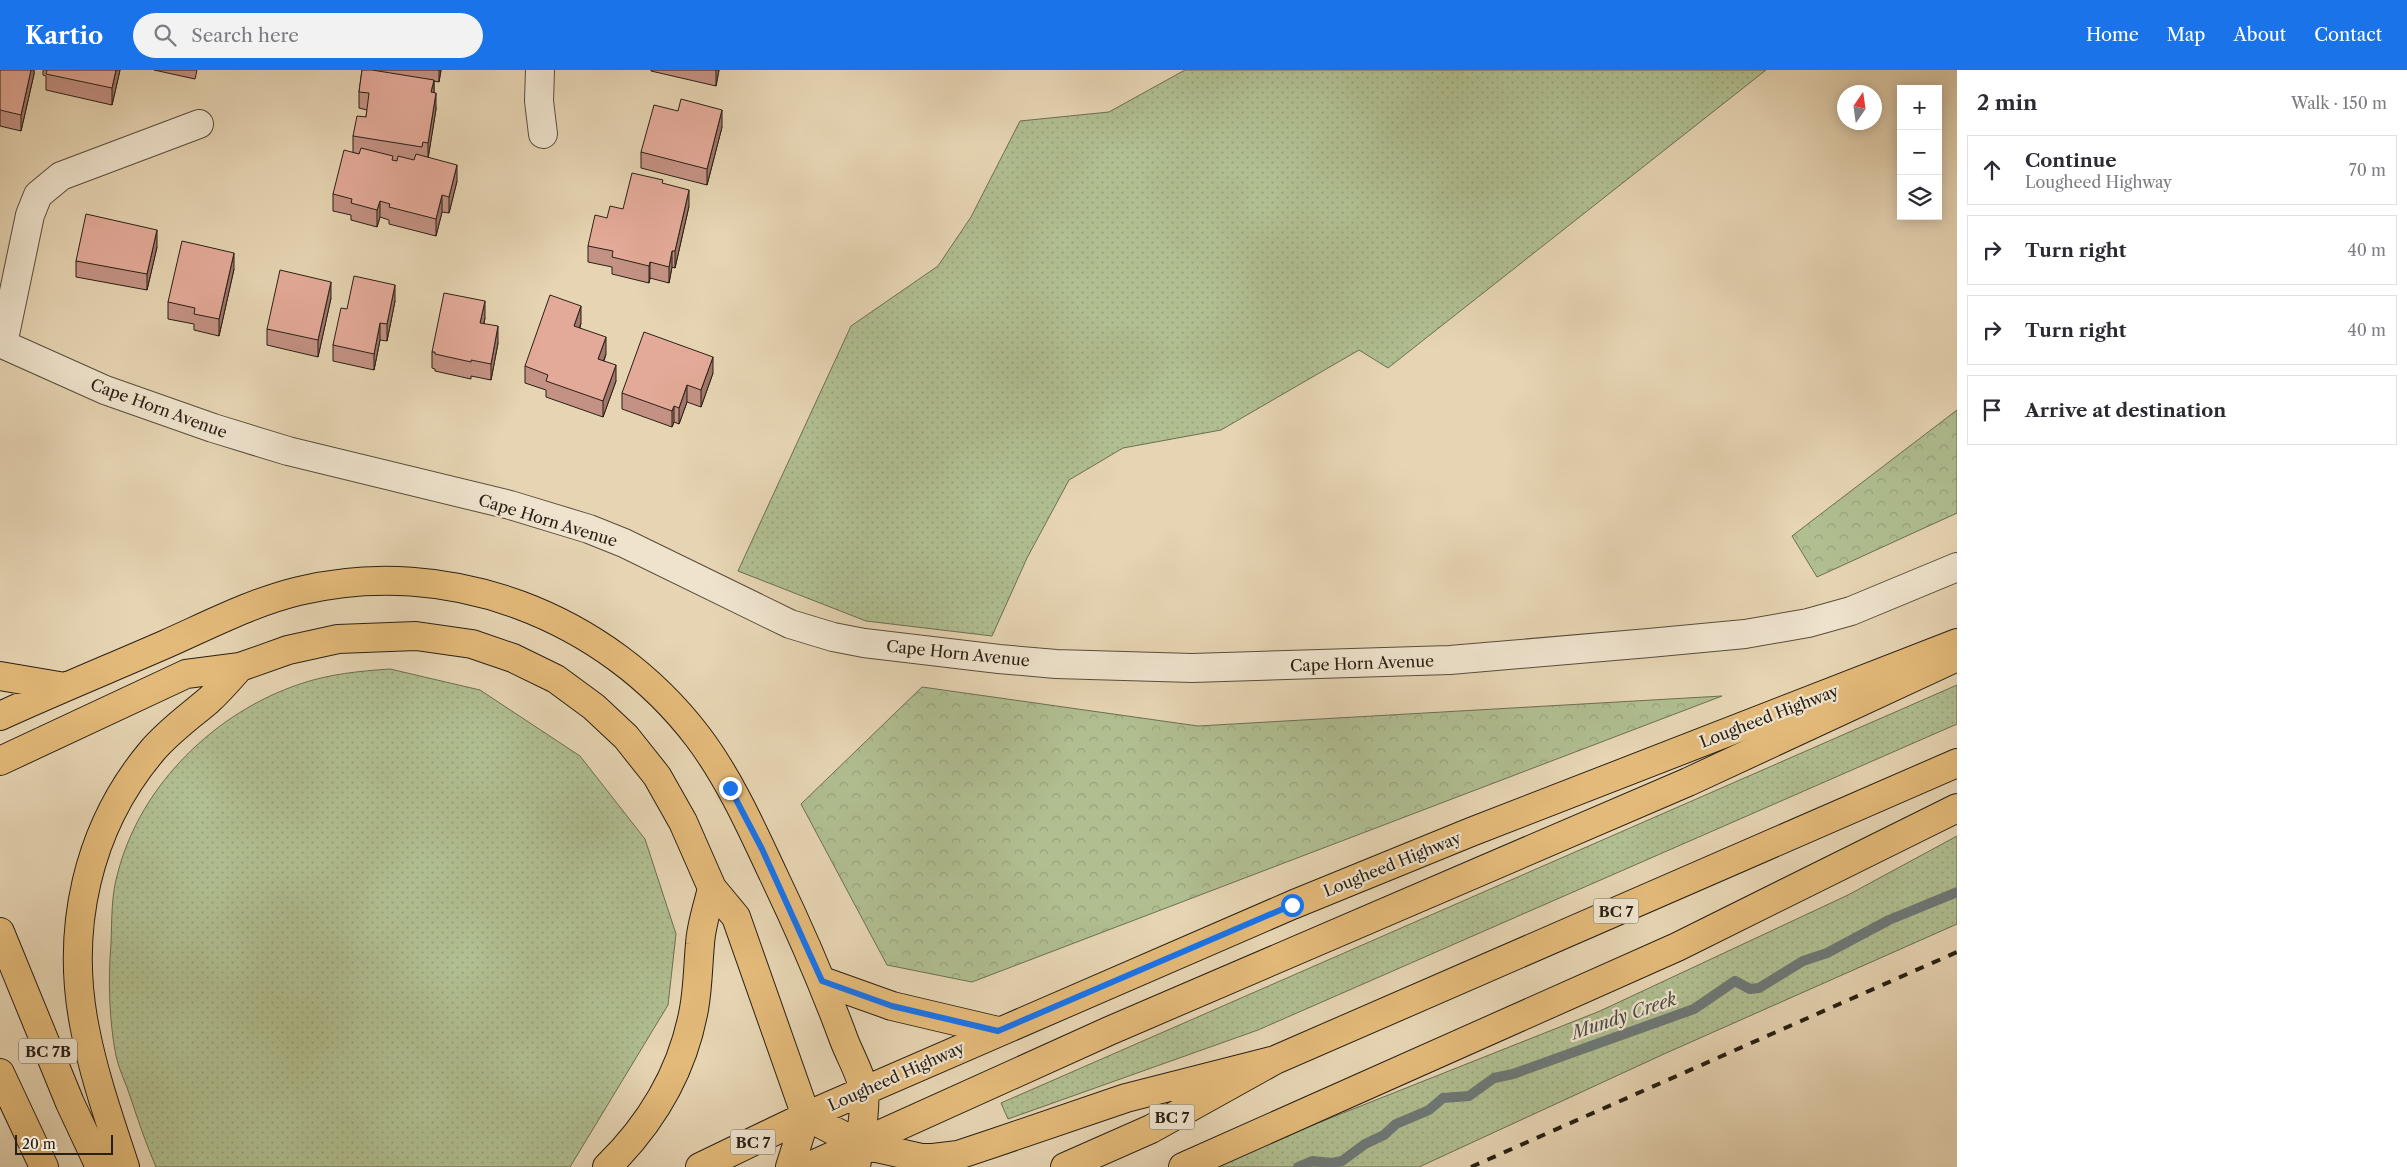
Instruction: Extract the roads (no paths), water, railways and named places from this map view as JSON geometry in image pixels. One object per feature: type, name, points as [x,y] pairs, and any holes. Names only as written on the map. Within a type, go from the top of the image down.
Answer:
[{"type":"main road","points":[[0,716],[247,608],[312,588],[363,582],[408,581],[461,587],[520,604],[559,622],[613,654],[654,688],[698,737],[742,810],[822,981],[864,1092],[858,1156]]},
{"type":"main road","points":[[0,760],[186,674],[240,667],[288,650],[338,638],[416,636],[472,644],[534,667],[594,706],[638,750],[657,776],[678,814],[712,888],[736,917],[806,1116],[858,1156],[921,1158],[958,1155],[1126,1098],[1275,1060]]},
{"type":"main road","name":"Lougheed Highway","points":[[700,1167],[806,1116],[864,1092],[998,1031],[1413,855],[1957,643]]},
{"type":"main road","points":[[808,1167],[858,1156],[1118,1027],[1688,782],[1957,657]]},
{"type":"main road","points":[[125,1167],[95,1071],[84,1027],[78,962],[82,901],[100,838],[131,778],[162,740],[208,700],[240,667]]},
{"type":"main road","points":[[0,676],[65,687]]},
{"type":"main road","name":"BC 7","points":[[1065,1167],[1151,1129],[1275,1060],[1957,763]]},
{"type":"main road","points":[[1183,1167],[1677,947],[1957,808]]},
{"type":"main road","points":[[607,1167],[648,1119],[667,1089],[676,1068],[694,1009],[700,942],[712,888]]},
{"type":"main road","name":"BC 7B","points":[[0,932],[70,1104],[100,1167]]},
{"type":"main road","points":[[822,981],[892,1006],[998,1031]]},
{"type":"main road","name":"BC 7B","points":[[0,1073],[44,1167]]},
{"type":"main road","points":[[790,1167],[806,1116]]},
{"type":"street","points":[[540,70],[539,101],[543,134]]},
{"type":"street","points":[[2,344],[30,215],[34,203],[44,188],[71,172],[199,124]]},
{"type":"street","name":"Cape Horn Avenue","points":[[2,344],[105,390],[213,428],[288,451],[510,505],[589,529],[624,543],[764,612],[799,626],[864,643],[999,659],[1056,664],[1192,668],[1450,660],[1649,644],[1745,634],[1808,623],[1851,612],[1957,567]]},
{"type":"waterway","name":"Mundy Creek","points":[[1298,1167],[1312,1161],[1332,1163],[1342,1161],[1365,1144],[1384,1135],[1396,1124],[1429,1110],[1443,1098],[1469,1096],[1494,1078],[1513,1074],[1694,1009],[1735,981],[1750,989],[1759,988],[1803,961],[1827,953],[1889,920],[1957,892]]},
{"type":"railway","points":[[1471,1167],[1957,952]]}]
